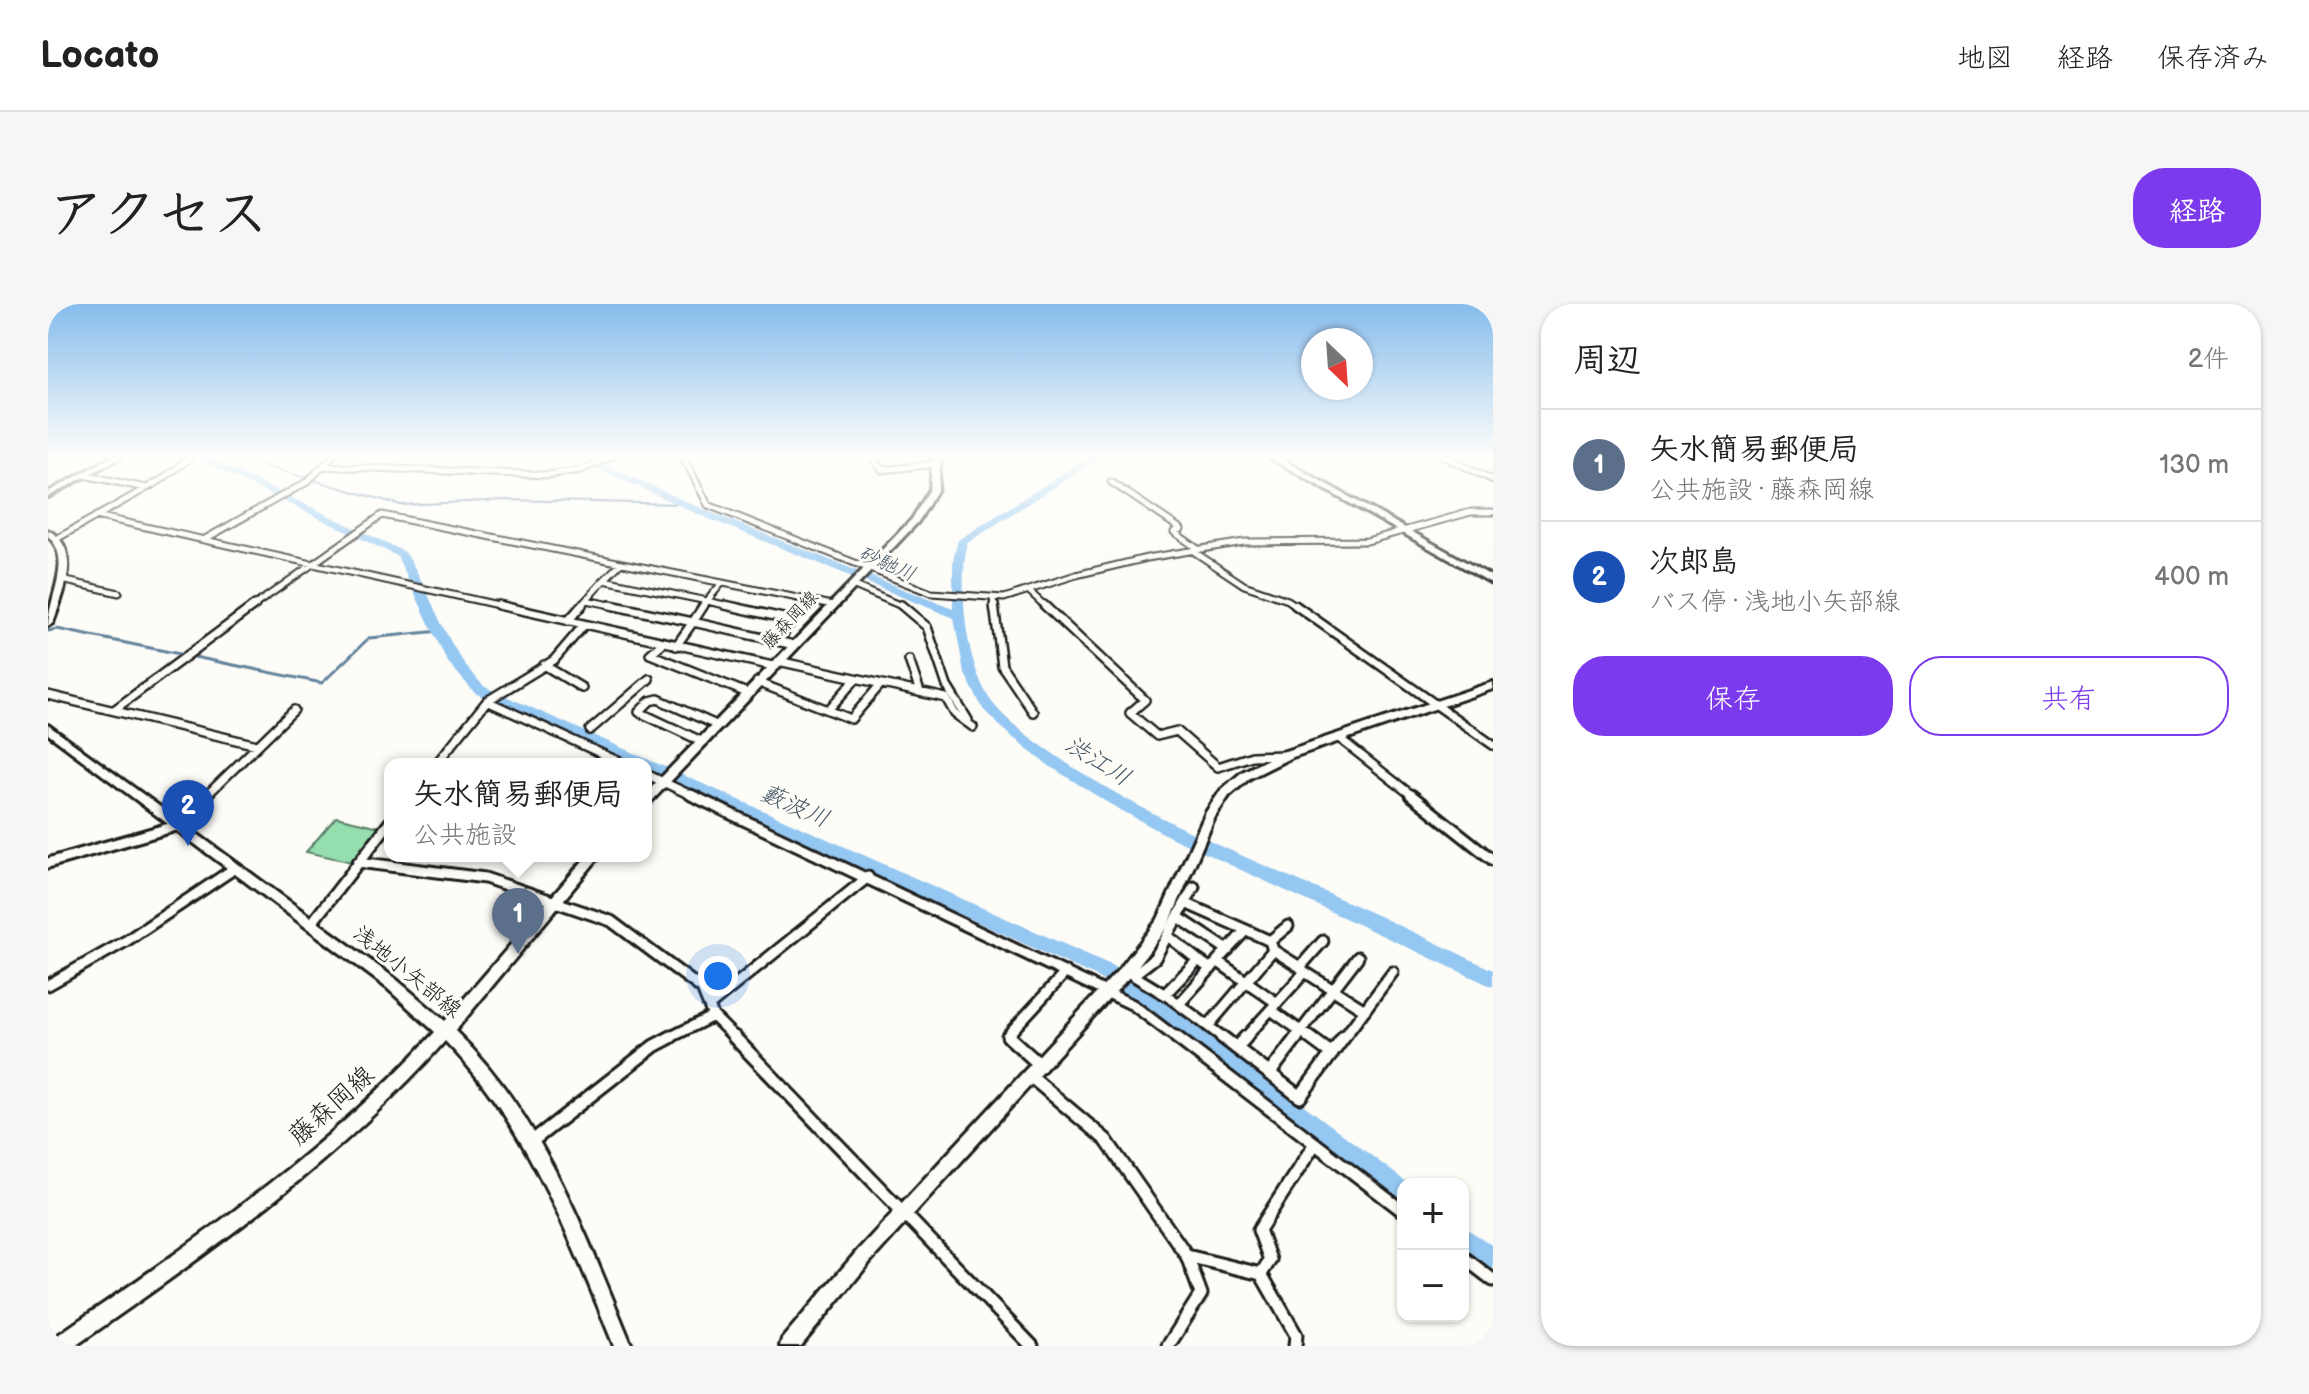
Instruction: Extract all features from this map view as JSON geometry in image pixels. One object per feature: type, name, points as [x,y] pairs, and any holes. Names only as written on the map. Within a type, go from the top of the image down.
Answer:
[{"type":"main road","name":"藤森岡線","points":[[652,793],[926,505]]},
{"type":"main road","points":[[1357,505],[1493,581]]},
{"type":"main road","points":[[48,532],[58,538],[66,559],[48,623]]},
{"type":"main road","points":[[789,1346],[864,1256],[1121,980],[1163,922],[1210,815],[1225,793],[1246,775],[1286,755],[1493,685]]},
{"type":"main road","name":"浅地小矢部線","points":[[48,729],[392,984],[445,1030],[484,1073],[531,1142],[562,1201],[623,1346]]},
{"type":"main road","name":"藤森岡線","points":[[59,1346],[257,1204],[396,1084],[589,862]]},
{"type":"street","points":[[58,538],[117,505]]},
{"type":"street","points":[[205,540],[267,505]]},
{"type":"street","points":[[708,505],[931,593],[993,598],[1030,592],[1076,575],[1195,550],[1244,542],[1367,541],[1471,512],[1493,512]]},
{"type":"street","points":[[1145,505],[1181,529],[1174,532],[1244,585],[1288,600],[1493,745]]},
{"type":"street","points":[[114,710],[382,515],[833,605]]},
{"type":"street","points":[[96,516],[676,646],[946,698],[955,714],[973,727],[947,686],[927,627],[914,613],[898,603],[852,585]]},
{"type":"street","points":[[568,621],[621,563]]},
{"type":"street","points":[[62,580],[119,593]]},
{"type":"street","points":[[604,580],[792,620]]},
{"type":"street","points":[[676,646],[722,583]]},
{"type":"street","points":[[1030,592],[1145,700],[1130,713],[1157,736],[1177,731],[1218,767],[1252,756],[1286,755]]},
{"type":"street","points":[[993,598],[1002,666],[1033,712]]},
{"type":"street","points":[[586,600],[794,645]]},
{"type":"street","points":[[779,641],[804,600]]},
{"type":"street","points":[[441,758],[487,701],[563,652],[584,625]]},
{"type":"street","points":[[663,643],[650,654],[747,693]]},
{"type":"street","points":[[909,660],[920,692]]},
{"type":"street","points":[[544,665],[582,688]]},
{"type":"street","points":[[590,730],[649,679]]},
{"type":"street","points":[[828,710],[856,679]]},
{"type":"street","points":[[757,682],[851,719],[881,684]]},
{"type":"street","points":[[48,695],[257,745]]},
{"type":"street","points":[[701,741],[639,712],[650,701],[658,699],[716,725]]},
{"type":"street","points":[[487,701],[611,758]]},
{"type":"street","points":[[48,863],[176,826],[294,710]]},
{"type":"street","points":[[1339,738],[1493,860]]},
{"type":"street","points":[[652,777],[1066,972],[1121,980],[1165,994],[1300,1097],[1393,972]]},
{"type":"street","points":[[311,924],[384,830]]},
{"type":"street","points":[[358,862],[485,878],[611,921],[702,989],[711,1010],[1032,1346]]},
{"type":"street","points":[[48,985],[126,941],[235,868]]},
{"type":"street","points":[[531,1142],[654,1046],[711,1010],[868,877]]},
{"type":"street","points":[[1121,980],[1155,958],[1194,887]]},
{"type":"street","points":[[1185,903],[1246,930],[1365,1010]]},
{"type":"street","points":[[1178,917],[1228,950]]},
{"type":"street","points":[[1208,1026],[1248,982],[1271,945],[1288,926]]},
{"type":"street","points":[[1179,1004],[1246,930]]},
{"type":"street","points":[[1168,936],[1198,960],[1248,982],[1301,1032],[1332,1054]]},
{"type":"street","points":[[1236,1048],[1274,1007],[1323,941]]},
{"type":"street","points":[[1269,1074],[1358,957]]},
{"type":"street","points":[[1165,994],[1198,960]]},
{"type":"street","points":[[1066,972],[1007,1036],[1035,1071],[1106,1140],[1187,1256],[1201,1294],[1168,1346]]},
{"type":"street","points":[[1121,980],[1133,1005],[1397,1207]]},
{"type":"street","points":[[1261,1274],[1270,1260],[1259,1230],[1314,1145]]},
{"type":"street","points":[[1187,1256],[1261,1274],[1296,1335],[1295,1346]]},
{"type":"street","points":[[1469,1262],[1493,1280]]},
{"type":"green space","points":[[336,817],[380,827],[352,862],[306,852]]},
{"type":"waterway","name":"藪波川","points":[[298,505],[401,554],[412,571],[444,644],[454,661],[480,690],[631,758]]},
{"type":"waterway","points":[[400,505],[409,505]]},
{"type":"waterway","name":"砂馳川","points":[[685,505],[960,616]]},
{"type":"waterway","name":"渋江川","points":[[960,616],[958,581],[962,542],[1021,505]]},
{"type":"waterway","name":"渋江川","points":[[960,616],[971,672],[988,706],[1011,729],[1053,761],[1113,799],[1208,848],[1353,912],[1493,979]]},
{"type":"waterway","points":[[48,631],[57,629],[322,683],[369,638],[440,631]]},
{"type":"waterway","name":"藪波川","points":[[652,767],[1104,971],[1186,1028],[1397,1188]]},
{"type":"waterway","name":"藪波川","points":[[1469,1243],[1493,1261]]},
{"type":"place","name":"次郎島","points":[[188,846]]},
{"type":"place","name":"矢水簡易郵便局","points":[[518,954]]}]
